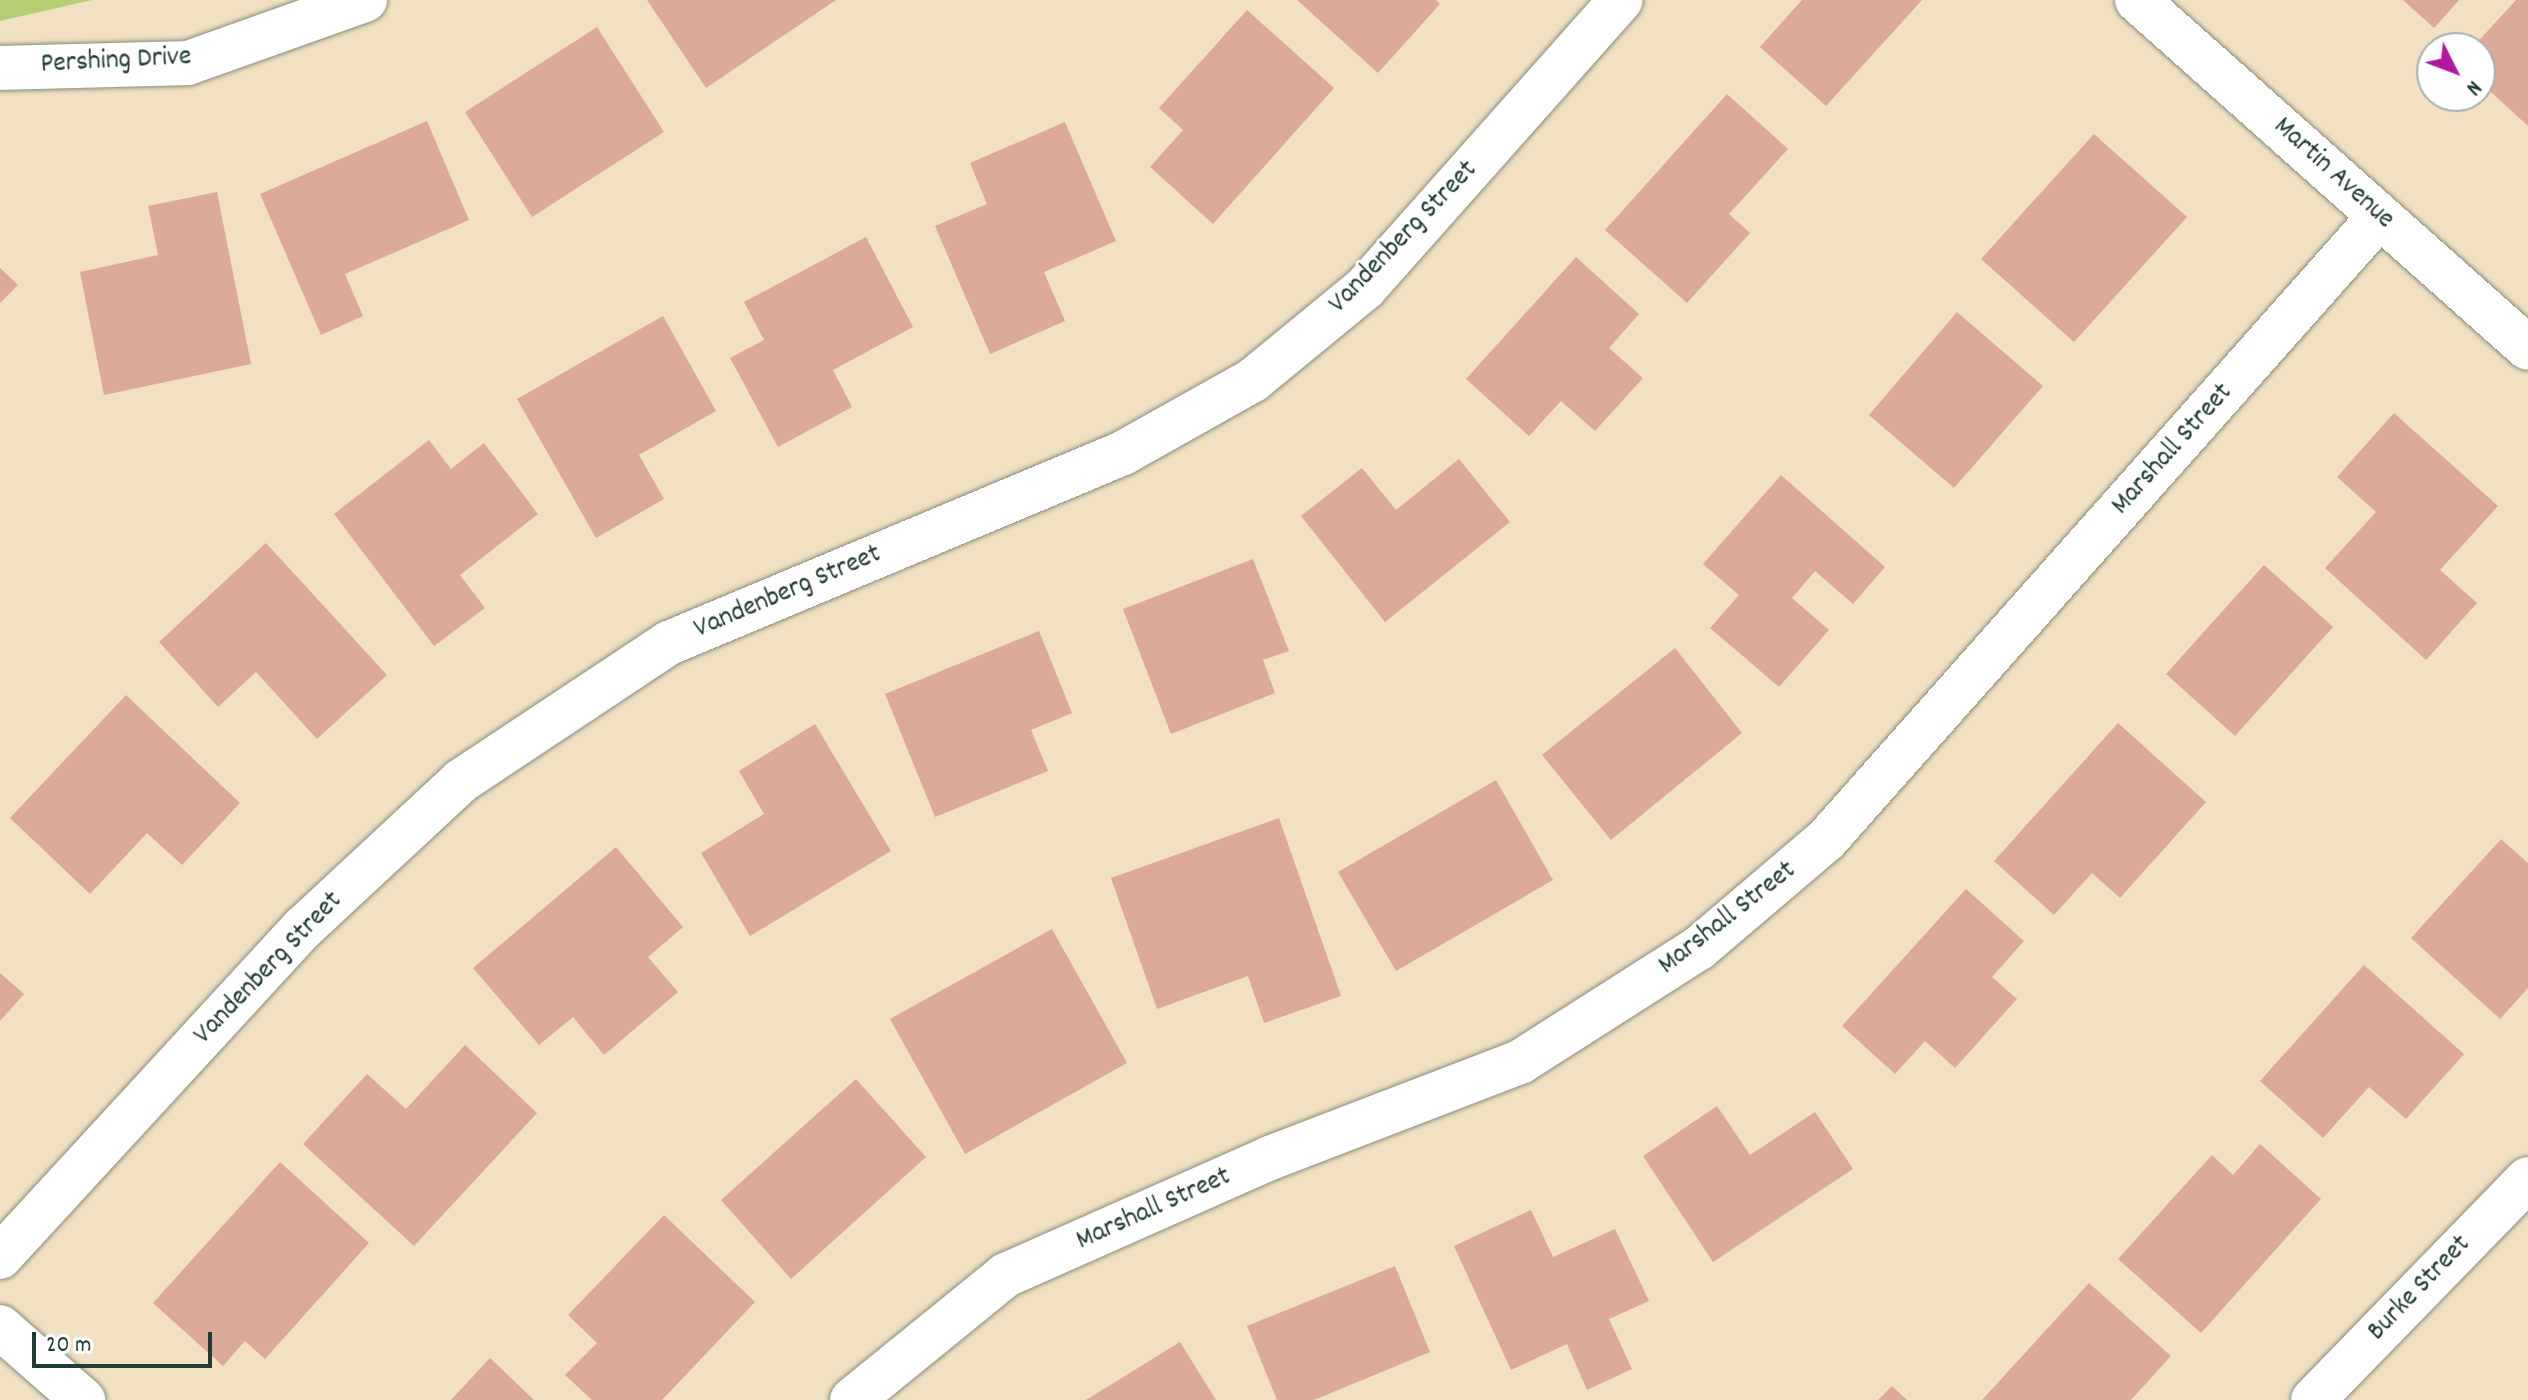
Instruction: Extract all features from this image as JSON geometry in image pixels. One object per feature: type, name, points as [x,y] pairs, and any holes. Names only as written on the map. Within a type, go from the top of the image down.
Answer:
[{"type":"street","name":"Pershing Drive","points":[[0,68],[188,63],[365,0]]},
{"type":"street","name":"Vandenberg Street","points":[[0,1257],[303,928],[461,781],[669,643],[1123,453],[1253,380],[1365,288],[1621,0]]},
{"type":"street","name":"Martin Avenue","points":[[2137,0],[2528,348]]},
{"type":"street","name":"Marshall Street","points":[[852,1400],[1006,1275],[1270,1158],[1520,1062],[1699,948],[1826,840],[2380,216]]},
{"type":"street","name":"Burke Street","points":[[2313,1400],[2528,1179]]},
{"type":"street","points":[[0,1327],[83,1400]]},
{"type":"green space","points":[[0,0],[92,0],[0,21]]},
{"type":"building","points":[[647,0],[836,0],[706,88]]},
{"type":"building","points":[[1297,0],[1436,0],[1440,4],[1378,73]]},
{"type":"building","points":[[1802,0],[1922,0],[1826,106],[1760,47]]},
{"type":"building","points":[[2403,0],[2459,0],[2434,28]]},
{"type":"building","points":[[2516,0],[2528,0],[2528,126],[2496,97],[2496,32],[2487,32]]},
{"type":"building","points":[[1247,10],[1334,88],[1213,224],[1150,167],[1183,130],[1159,108]]},
{"type":"building","points":[[597,27],[664,132],[532,217],[465,112]]},
{"type":"building","points":[[1727,94],[1788,149],[1729,214],[1750,233],[1687,303],[1605,230]]},
{"type":"building","points":[[427,121],[469,220],[345,274],[363,316],[321,335],[260,194]]},
{"type":"building","points":[[1065,122],[1116,241],[1044,272],[1065,321],[990,354],[935,226],[987,204],[970,163]]},
{"type":"building","points":[[2094,134],[2187,217],[2074,342],[1981,259]]},
{"type":"building","points":[[217,192],[251,364],[104,395],[80,272],[158,255],[148,206]]},
{"type":"building","points":[[866,237],[913,327],[833,370],[852,407],[778,447],[730,358],[764,340],[744,302]]},
{"type":"building","points":[[1576,257],[1639,314],[1609,348],[1643,378],[1595,431],[1561,401],[1529,436],[1466,379]]},
{"type":"building","points":[[0,268],[18,285],[0,303]]},
{"type":"building","points":[[1957,312],[2043,386],[1954,488],[1869,415]]},
{"type":"building","points":[[663,316],[716,411],[639,455],[664,499],[596,538],[517,399]]},
{"type":"building","points":[[2394,413],[2498,506],[2440,570],[2477,603],[2426,660],[2325,568],[2376,512],[2337,477]]},
{"type":"building","points":[[429,440],[451,469],[484,443],[538,514],[460,575],[485,608],[434,646],[334,514]]},
{"type":"building","points":[[1459,459],[1510,522],[1385,622],[1301,516],[1362,468],[1396,510]]},
{"type":"building","points":[[1781,475],[1885,567],[1853,604],[1815,571],[1792,598],[1829,630],[1779,687],[1710,628],[1739,595],[1703,564]]},
{"type":"building","points":[[266,543],[387,675],[317,739],[256,672],[218,707],[159,642]]},
{"type":"building","points":[[1253,559],[1289,651],[1263,660],[1275,693],[1171,734],[1123,609]]},
{"type":"building","points":[[2264,565],[2333,627],[2235,736],[2166,674]]},
{"type":"building","points":[[1039,631],[1072,713],[1031,730],[1048,771],[935,817],[885,694]]},
{"type":"building","points":[[1675,648],[1742,733],[1611,840],[1542,755]]},
{"type":"building","points":[[126,695],[240,803],[182,865],[147,833],[90,894],[10,818]]},
{"type":"building","points":[[2118,723],[2206,802],[2120,898],[2092,873],[2054,915],[1994,861]]},
{"type":"building","points":[[815,724],[891,851],[750,936],[701,853],[764,814],[739,771]]},
{"type":"building","points":[[1496,780],[1553,880],[1396,971],[1338,872]]},
{"type":"building","points":[[1279,818],[1341,996],[1264,1023],[1248,976],[1157,1009],[1111,878]]},
{"type":"building","points":[[2501,839],[2528,863],[2528,988],[2500,1019],[2411,938]]},
{"type":"building","points":[[616,847],[683,927],[648,957],[678,992],[604,1055],[573,1017],[539,1045],[473,968]]},
{"type":"building","points":[[1966,889],[2024,941],[1992,977],[2017,999],[1955,1068],[1925,1041],[1895,1074],[1842,1026]]},
{"type":"building","points":[[1052,929],[1127,1063],[965,1154],[890,1019]]},
{"type":"building","points":[[2364,965],[2464,1054],[2406,1119],[2369,1087],[2323,1138],[2260,1081]]},
{"type":"building","points":[[0,973],[24,994],[0,1021]]},
{"type":"building","points":[[465,1045],[537,1113],[414,1246],[303,1144],[367,1074],[406,1109]]},
{"type":"building","points":[[856,1079],[926,1157],[791,1279],[721,1200]]},
{"type":"building","points":[[1717,1106],[1750,1155],[1815,1112],[1853,1169],[1713,1262],[1643,1156]]},
{"type":"building","points":[[2260,1144],[2321,1199],[2201,1333],[2118,1259],[2212,1155],[2233,1175]]},
{"type":"building","points":[[280,1162],[369,1243],[265,1359],[245,1341],[223,1366],[153,1303]]},
{"type":"building","points":[[1531,1210],[1553,1257],[1615,1229],[1649,1301],[1609,1319],[1632,1369],[1587,1390],[1567,1344],[1511,1370],[1454,1246]]},
{"type":"building","points":[[664,1215],[755,1302],[662,1400],[592,1400],[565,1375],[597,1343],[568,1315]]},
{"type":"building","points":[[1395,1266],[1430,1352],[1314,1400],[1277,1400],[1247,1326]]},
{"type":"building","points":[[2089,1283],[2171,1356],[2131,1400],[1982,1400]]},
{"type":"building","points":[[1180,1342],[1216,1400],[1086,1400]]},
{"type":"building","points":[[490,1358],[534,1400],[451,1400]]},
{"type":"building","points":[[1892,1386],[1907,1400],[1878,1400]]}]
